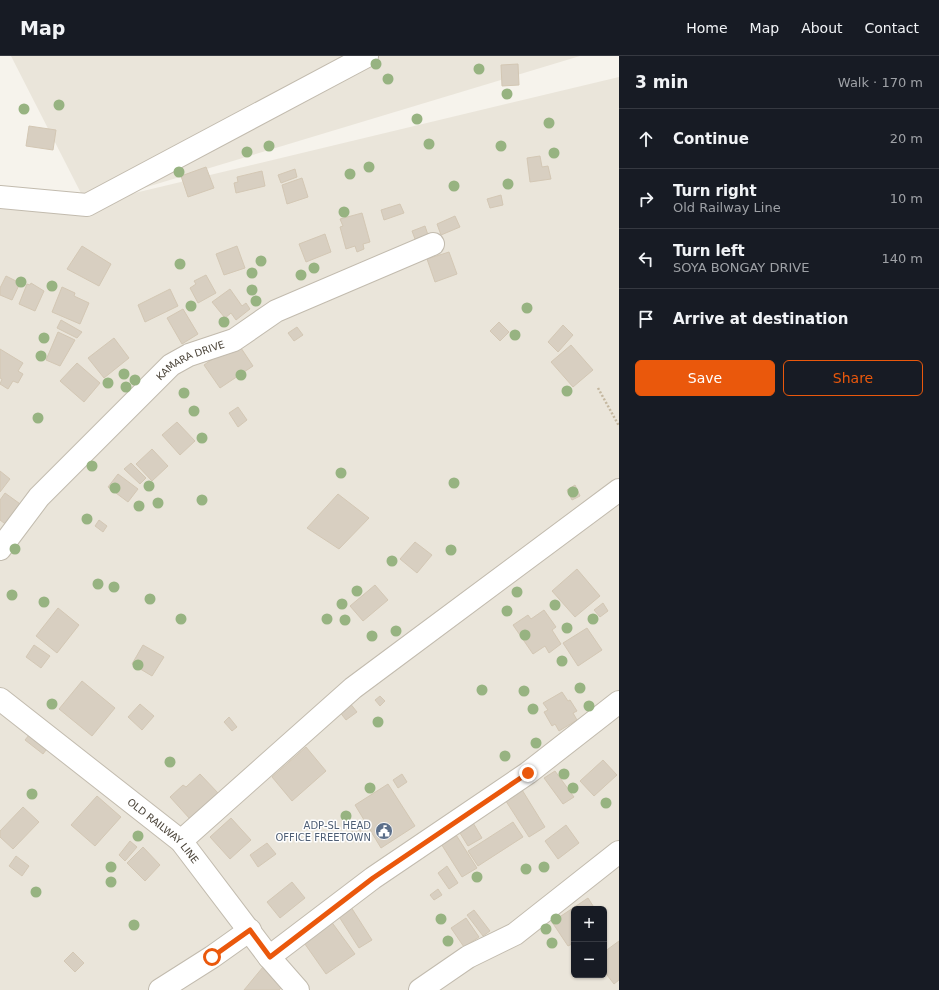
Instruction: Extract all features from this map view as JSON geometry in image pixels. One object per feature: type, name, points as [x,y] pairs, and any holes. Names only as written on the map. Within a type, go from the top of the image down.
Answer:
[{"type":"street","points":[[0,198],[87,205],[367,56]]},
{"type":"street","name":"KAMARA DRIVE","points":[[0,549],[39,497],[171,365],[189,355],[234,340],[276,311],[433,244]]},
{"type":"street","points":[[181,841],[354,688],[619,490]]},
{"type":"street","name":"OLD RAILWAY LINE","points":[[0,699],[181,841],[270,957],[298,990]]},
{"type":"street","points":[[270,957],[373,878],[528,773],[619,702]]},
{"type":"street","points":[[420,990],[468,957],[515,934],[619,852]]},
{"type":"street","points":[[160,990],[250,930]]},
{"type":"path","points":[[598,388],[619,426]]},
{"type":"shaded area","points":[[11,56],[580,56],[97,202],[619,77],[619,990],[0,990],[0,193],[87,205]]},
{"type":"building","points":[[518,64],[519,85],[502,86],[501,65]]},
{"type":"building","points":[[29,126],[56,130],[53,150],[26,146]]},
{"type":"building","points":[[540,156],[542,167],[548,166],[551,179],[530,182],[527,158]]},
{"type":"building","points":[[206,167],[214,188],[188,197],[181,176]]},
{"type":"building","points":[[295,169],[297,177],[281,183],[278,175]]},
{"type":"building","points":[[262,171],[265,186],[236,193],[234,183],[238,182],[237,177]]},
{"type":"building","points":[[302,178],[308,197],[287,204],[282,185]]},
{"type":"building","points":[[501,195],[503,205],[490,208],[487,199]]},
{"type":"building","points":[[400,204],[404,213],[384,220],[381,210]]},
{"type":"building","points":[[362,213],[370,242],[363,244],[364,249],[357,252],[355,246],[346,249],[340,227],[343,226],[340,219]]},
{"type":"building","points":[[455,216],[460,227],[441,235],[437,224]]},
{"type":"building","points":[[425,226],[428,235],[415,239],[412,231]]},
{"type":"building","points":[[325,234],[331,252],[306,262],[299,244]]},
{"type":"building","points":[[82,246],[111,264],[99,286],[67,269]]},
{"type":"building","points":[[237,246],[245,268],[224,275],[216,254]]},
{"type":"building","points":[[449,252],[457,274],[435,282],[427,259]]},
{"type":"building","points":[[206,275],[216,293],[198,303],[190,288],[196,284],[194,281]]},
{"type":"building","points":[[6,276],[20,283],[12,300],[0,295],[0,288]]},
{"type":"building","points":[[31,283],[44,291],[35,311],[19,304],[27,284],[30,285]]},
{"type":"building","points":[[62,287],[75,293],[74,296],[89,303],[80,324],[52,312]]},
{"type":"building","points":[[170,289],[178,306],[145,322],[138,305]]},
{"type":"building","points":[[230,289],[242,306],[246,303],[250,309],[236,320],[231,313],[225,318],[212,302]]},
{"type":"building","points":[[183,309],[198,334],[182,344],[167,318]]},
{"type":"building","points":[[61,320],[82,332],[77,338],[57,328]]},
{"type":"building","points":[[499,322],[509,332],[500,341],[490,331]]},
{"type":"building","points":[[563,325],[573,335],[558,352],[548,342]]},
{"type":"building","points":[[297,327],[303,335],[294,341],[288,333]]},
{"type":"building","points":[[58,332],[75,340],[60,366],[46,360]]},
{"type":"building","points":[[114,338],[129,358],[104,378],[88,358]]},
{"type":"building","points":[[237,342],[253,366],[220,388],[204,365]]},
{"type":"building","points":[[571,345],[593,370],[573,387],[551,362]]},
{"type":"building","points":[[0,349],[23,363],[18,371],[23,374],[18,383],[13,381],[8,389],[0,384],[2,379],[0,378]]},
{"type":"building","points":[[77,363],[100,383],[84,402],[60,381]]},
{"type":"building","points":[[238,407],[247,420],[238,427],[229,413]]},
{"type":"building","points":[[177,422],[195,441],[180,455],[162,435]]},
{"type":"building","points":[[152,449],[168,466],[152,481],[136,464]]},
{"type":"building","points":[[131,463],[146,478],[140,484],[124,469]]},
{"type":"building","points":[[0,471],[10,479],[0,492]]},
{"type":"building","points":[[118,474],[138,489],[128,502],[108,487]]},
{"type":"building","points":[[575,485],[580,496],[572,500],[567,490]]},
{"type":"building","points":[[5,493],[23,506],[8,526],[0,520],[0,500]]},
{"type":"building","points":[[338,494],[369,518],[339,549],[307,528]]},
{"type":"building","points":[[99,520],[107,526],[103,532],[95,526]]},
{"type":"building","points":[[415,542],[432,555],[417,573],[400,559]]},
{"type":"building","points":[[577,569],[600,596],[575,617],[552,591]]},
{"type":"building","points":[[375,585],[388,600],[363,621],[350,606]]},
{"type":"building","points":[[603,603],[608,611],[600,617],[594,610]]},
{"type":"building","points":[[58,608],[79,625],[57,653],[36,636]]},
{"type":"building","points":[[544,610],[556,627],[552,630],[561,644],[549,653],[545,646],[533,654],[513,625],[528,615],[531,619]]},
{"type":"building","points":[[587,628],[602,650],[578,666],[563,643]]},
{"type":"building","points":[[34,645],[50,656],[41,668],[26,657]]},
{"type":"building","points":[[143,645],[164,657],[152,676],[132,664]]},
{"type":"building","points":[[82,681],[115,708],[92,736],[59,709]]},
{"type":"building","points":[[562,692],[568,701],[570,700],[577,711],[573,713],[577,720],[559,731],[555,724],[552,726],[544,712],[548,710],[543,703]]},
{"type":"building","points":[[380,696],[385,701],[380,706],[375,700]]},
{"type":"building","points":[[349,702],[357,712],[346,720],[339,711]]},
{"type":"building","points":[[140,704],[154,716],[142,730],[128,717]]},
{"type":"building","points":[[229,717],[237,727],[232,731],[224,722]]},
{"type":"building","points":[[34,729],[52,742],[43,754],[25,740]]},
{"type":"building","points":[[306,747],[326,771],[292,801],[272,777]]},
{"type":"building","points":[[603,760],[617,775],[594,796],[580,781]]},
{"type":"building","points":[[555,771],[574,797],[563,804],[544,778]]},
{"type":"building","points":[[200,774],[218,793],[190,819],[170,797],[183,785],[186,787]]},
{"type":"building","points":[[402,774],[407,782],[398,788],[393,780]]},
{"type":"building","points":[[388,784],[415,826],[381,848],[355,805]]},
{"type":"building","points":[[519,785],[545,827],[529,837],[502,795]]},
{"type":"building","points":[[97,796],[121,817],[95,846],[71,825]]},
{"type":"building","points":[[23,807],[39,822],[13,849],[0,837],[0,831]]},
{"type":"building","points":[[469,816],[482,838],[468,846],[455,825]]},
{"type":"building","points":[[231,818],[251,840],[230,859],[210,837]]},
{"type":"building","points":[[361,821],[366,832],[355,837],[350,827]]},
{"type":"building","points":[[513,822],[523,837],[478,866],[468,851]]},
{"type":"building","points":[[566,825],[579,843],[558,859],[545,841]]},
{"type":"building","points":[[453,830],[477,868],[462,877],[438,839]]},
{"type":"building","points":[[130,841],[137,847],[125,861],[119,855]]},
{"type":"building","points":[[267,843],[276,854],[258,867],[250,855]]},
{"type":"building","points":[[143,847],[160,865],[145,881],[127,863]]},
{"type":"building","points":[[16,856],[29,866],[22,876],[9,866]]},
{"type":"building","points":[[447,866],[458,883],[449,889],[438,873]]},
{"type":"building","points":[[292,882],[305,898],[280,918],[267,902]]},
{"type":"building","points":[[438,889],[442,895],[434,900],[430,895]]},
{"type":"building","points":[[588,898],[593,906],[576,906]]},
{"type":"building","points":[[349,904],[372,940],[359,948],[336,912]]},
{"type":"building","points":[[571,909],[571,944],[568,946],[552,922]]},
{"type":"building","points":[[474,910],[490,931],[483,936],[467,915]]},
{"type":"building","points":[[328,917],[355,954],[326,974],[300,937]]},
{"type":"building","points":[[466,918],[479,937],[464,947],[451,928]]},
{"type":"building","points":[[619,941],[619,980],[614,984],[607,975],[607,950]]},
{"type":"building","points":[[73,952],[84,963],[75,972],[64,961]]},
{"type":"building","points":[[263,967],[284,984],[279,990],[244,990]]},
{"type":"place","name":"ADP-SL HEAD OFFICE FREETOWN","points":[[384,831]]},
{"type":"route","points":[[212,957],[250,930],[270,957],[373,878],[528,773]]}]
